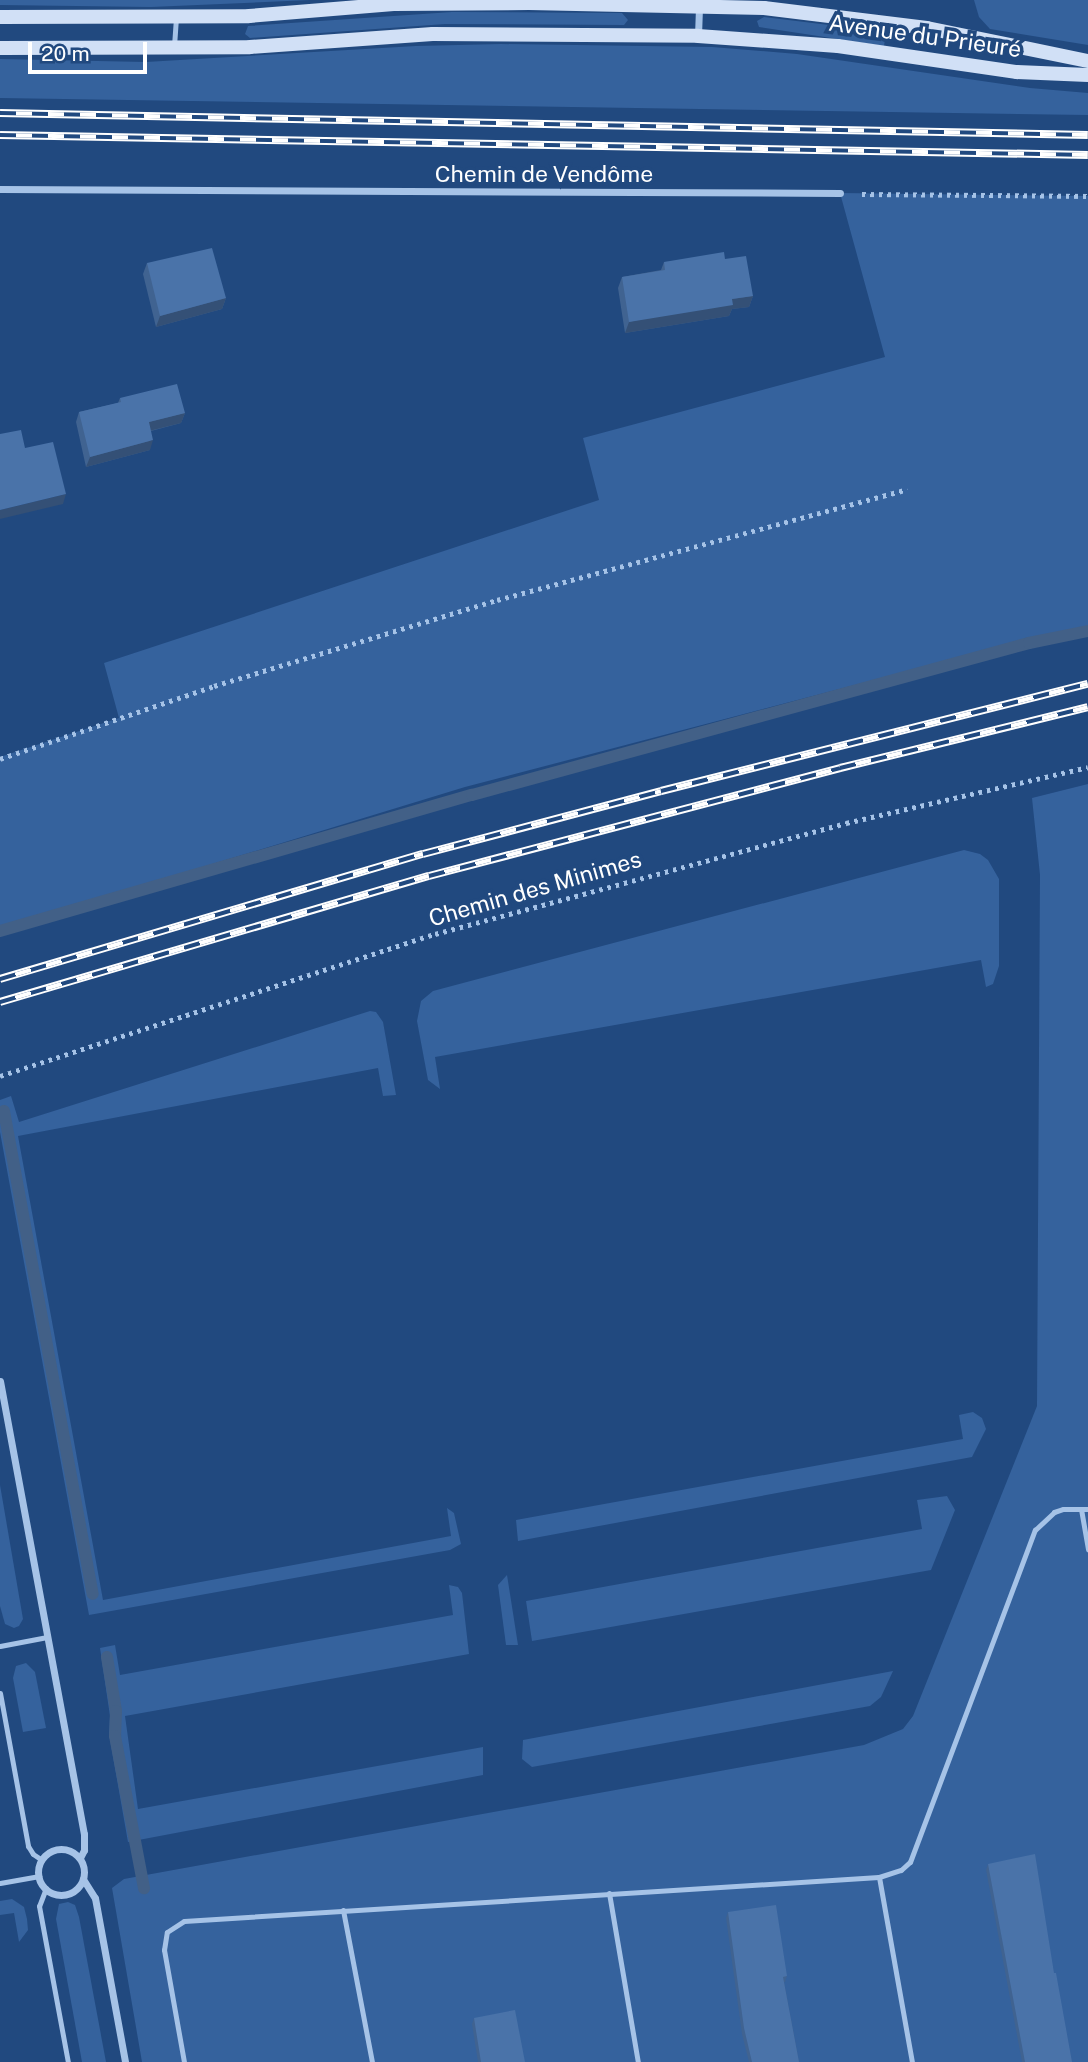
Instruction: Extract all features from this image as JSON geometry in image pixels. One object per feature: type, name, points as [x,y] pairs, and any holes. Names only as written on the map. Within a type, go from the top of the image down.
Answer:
[{"type":"street","name":"Avenue du Prieuré","points":[[0,17],[249,16],[396,2],[699,3],[850,16],[1032,47],[1088,61]]},
{"type":"street","points":[[698,36],[699,3]]},
{"type":"street","name":"Avenue du Prieuré","points":[[0,48],[174,49],[433,34],[698,36],[838,46],[1017,72],[1088,75]]},
{"type":"street","name":"Chemin de Vendôme","points":[[0,189],[840,193]]},
{"type":"street","points":[[0,1381],[84,1834],[80,1858]]},
{"type":"street","points":[[59,1849],[71,1851],[80,1858],[84,1868],[83,1879],[76,1889],[65,1894],[46,1888],[39,1876],[42,1860],[48,1853],[59,1849]]},
{"type":"street","points":[[83,1879],[95,1898],[125,2062]]},
{"type":"lane","points":[[174,49],[176,18]]},
{"type":"lane","points":[[184,2062],[164,1950],[167,1932],[184,1921],[888,1876],[910,1862],[1035,1530],[1054,1512],[1084,1509],[1088,1549]]},
{"type":"lane","points":[[0,1646],[47,1637]]},
{"type":"lane","points":[[0,1693],[29,1846],[33,1854],[42,1860]]},
{"type":"lane","points":[[0,1883],[39,1876]]},
{"type":"lane","points":[[879,1877],[912,2062]]},
{"type":"lane","points":[[46,1888],[39,1906],[68,2062]]},
{"type":"lane","points":[[609,1893],[638,2062]]},
{"type":"lane","points":[[343,1910],[372,2062]]},
{"type":"path","points":[[840,193],[1088,196]]},
{"type":"path","points":[[0,759],[214,686],[497,600],[907,489]]},
{"type":"path","name":"Chemin des Minimes","points":[[0,1076],[435,934],[846,823],[1088,767]]},
{"type":"shaded area","points":[[0,0],[310,0],[151,7],[0,5]]},
{"type":"shaded area","points":[[974,0],[1088,0],[1088,45],[990,29],[979,17]]},
{"type":"shaded area","points":[[452,12],[622,13],[628,20],[624,25],[445,24],[250,38],[245,34],[248,26]]},
{"type":"shaded area","points":[[764,17],[886,32],[884,46],[759,27],[757,21]]},
{"type":"shaded area","points":[[501,44],[712,47],[797,54],[1030,88],[1088,93],[1088,115],[0,98],[0,59],[146,62],[416,46]]},
{"type":"shaded area","points":[[840,193],[1088,196],[1088,631],[943,662],[465,787],[0,929],[0,757],[119,718],[104,663],[599,500],[583,438],[885,357]]},
{"type":"shaded area","points":[[1088,784],[1088,2062],[142,2062],[112,1888],[124,1879],[864,1745],[903,1729],[913,1716],[1037,1406],[1040,875],[1032,798]]},
{"type":"shaded area","points":[[964,850],[980,854],[988,860],[999,879],[999,966],[993,984],[986,987],[981,960],[435,1057],[440,1089],[428,1080],[417,1021],[421,1001],[433,991]]},
{"type":"shaded area","points":[[370,1011],[376,1012],[383,1022],[396,1095],[383,1096],[378,1068],[18,1136],[103,1600],[451,1536],[447,1508],[454,1513],[461,1544],[450,1550],[89,1615],[0,1132],[0,1100],[11,1096],[19,1122]]},
{"type":"shaded area","points":[[973,1412],[982,1418],[986,1429],[972,1457],[518,1541],[516,1520],[963,1439],[959,1415]]},
{"type":"shaded area","points":[[0,1485],[23,1619],[19,1626],[14,1628],[5,1624],[0,1606]]},
{"type":"shaded area","points":[[947,1496],[955,1510],[931,1570],[532,1641],[526,1601],[922,1529],[917,1500]]},
{"type":"shaded area","points":[[507,1575],[518,1645],[506,1645],[498,1585]]},
{"type":"shaded area","points":[[449,1585],[458,1587],[462,1593],[469,1654],[125,1716],[138,1809],[483,1747],[483,1775],[128,1842],[109,1734],[110,1716],[100,1648],[115,1645],[120,1675],[453,1615]]},
{"type":"shaded area","points":[[26,1663],[35,1672],[46,1728],[23,1732],[13,1678],[16,1666]]},
{"type":"shaded area","points":[[893,1671],[881,1697],[870,1706],[532,1767],[522,1759],[523,1740]]},
{"type":"shaded area","points":[[12,1899],[24,1907],[27,1919],[28,1930],[19,1942],[14,1913],[0,1915],[0,1901]]},
{"type":"shaded area","points":[[68,1902],[75,1905],[79,1917],[106,2062],[82,2062],[56,1919],[59,1904]]},
{"type":"building","points":[[212,248],[226,298],[160,316],[147,263]]},
{"type":"building","points":[[724,252],[725,259],[746,256],[753,296],[732,299],[733,305],[629,322],[622,277],[665,270],[664,262]]},
{"type":"building","points":[[177,384],[185,413],[149,422],[153,440],[90,457],[79,412],[121,402],[120,398]]},
{"type":"building","points":[[21,430],[25,448],[53,442],[66,494],[0,510],[0,434]]},
{"type":"building","points":[[1035,1854],[1054,1973],[1072,2062],[1025,2062],[988,1864]]},
{"type":"building","points":[[776,1905],[787,1976],[783,1977],[799,2062],[752,2062],[744,2028],[728,1912]]},
{"type":"building","points":[[515,2010],[525,2062],[481,2062],[474,2018]]},
{"type":"waterway","points":[[0,931],[472,795],[1029,643],[1088,631]]},
{"type":"waterway","points":[[4,1111],[93,1594]]},
{"type":"waterway","points":[[107,1657],[116,1711],[115,1736],[144,1888]]},
{"type":"railway","points":[[0,113],[1088,135]]},
{"type":"railway","points":[[0,135],[1088,155]]},
{"type":"railway","points":[[0,979],[423,854],[1088,684]]},
{"type":"railway","points":[[0,1002],[429,876],[840,768],[1088,707]]}]
